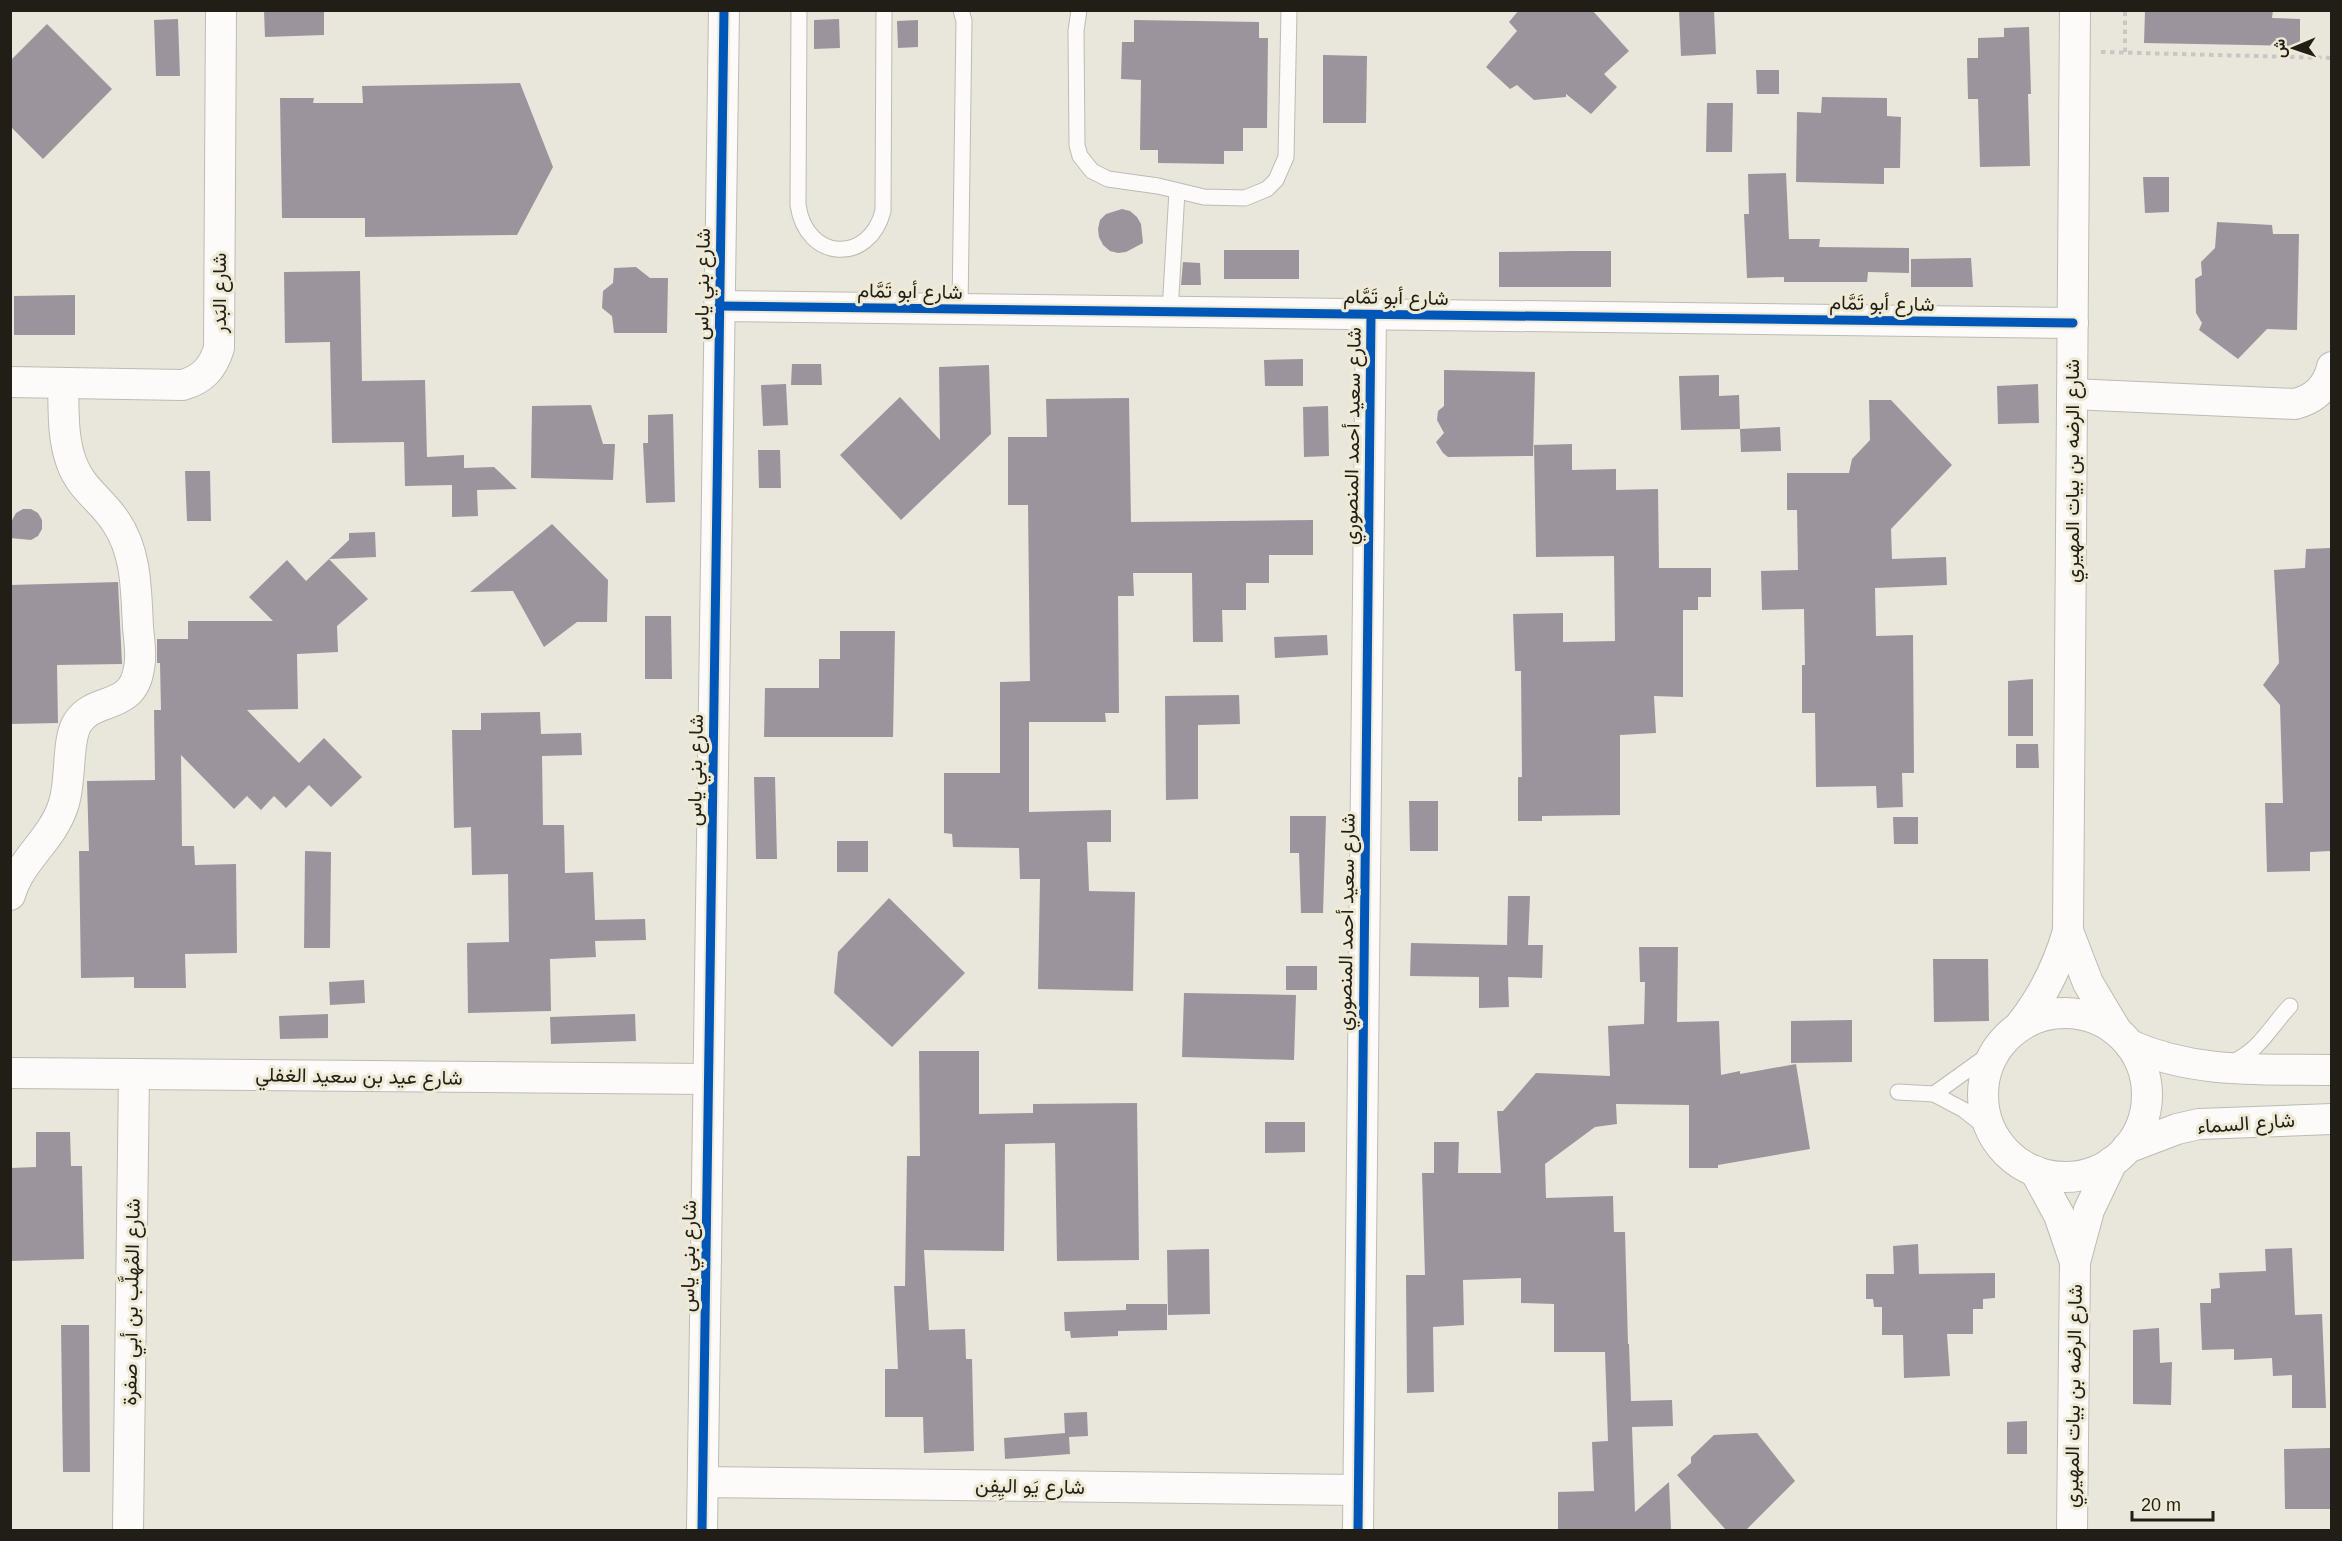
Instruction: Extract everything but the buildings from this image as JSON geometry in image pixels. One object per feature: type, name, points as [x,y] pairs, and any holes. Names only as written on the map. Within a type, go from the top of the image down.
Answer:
[{"type":"street","name":"شارع البَدر","points":[[10,382],[183,385],[194,382],[204,375],[216,358],[219,348],[221,10]]},
{"type":"street","name":"شارع بني ياس","points":[[702,1530],[724,10]]},
{"type":"street","name":"شارع الرضه بن بيات المهيري","points":[[2021,1024],[2038,1004],[2051,981],[2068,931],[2075,10]]},
{"type":"street","name":"شارع أبو تَمَّام","points":[[719,306],[2073,323]]},
{"type":"street","name":"شارع سعيد أحمد المنصوري","points":[[1358,1530],[1371,315]]},
{"type":"street","points":[[2072,394],[2295,405],[2316,395],[2324,386],[2331,367]]},
{"type":"street","points":[[10,895],[19,874],[55,826],[63,807],[69,787],[72,733],[76,723],[90,710],[107,705],[124,696],[132,688],[140,668],[132,558],[126,539],[115,521],[90,495],[72,465],[64,430],[63,383]]},
{"type":"street","name":"شارع الرضه بن بيات المهيري","points":[[2068,931],[2088,982],[2123,1037]]},
{"type":"street","points":[[2123,1037],[2140,1060],[2147,1097],[2138,1133],[2120,1155],[2094,1171],[2075,1177],[2055,1176],[2035,1171],[2018,1162],[2003,1148],[1992,1132],[1985,1112],[1983,1092],[1986,1072],[1994,1051],[2021,1024],[2040,1016],[2060,1012],[2079,1013],[2099,1019],[2123,1037],[2172,1060],[2216,1068],[2331,1070]]},
{"type":"street","name":"شارع عيد بن سعيد الغفلي","points":[[10,1073],[708,1079]]},
{"type":"street","name":"شارع المُهلَّب بن أبي صفرة","points":[[128,1530],[134,1074]]},
{"type":"street","name":"شارع السماء","points":[[2120,1155],[2177,1129],[2199,1124],[2331,1119]]},
{"type":"street","name":"شارع الرضه بن بيات المهيري","points":[[2072,1530],[2075,1262],[2089,1210],[2120,1155]]},
{"type":"street","name":"شارع الرضه بن بيات المهيري","points":[[2035,1171],[2058,1215],[2075,1262]]},
{"type":"street","name":"شارع يَو اليِفِن","points":[[703,1482],[1358,1490]]},
{"type":"lane","points":[[799,10],[798,205],[800,218],[805,230],[814,240],[838,249],[850,248],[873,235],[883,211],[884,10]]},
{"type":"lane","points":[[960,310],[964,21],[961,10]]},
{"type":"lane","points":[[1079,10],[1076,32],[1077,145],[1085,165],[1099,176],[1204,197],[1245,198],[1267,189],[1276,180],[1286,157],[1289,10]]},
{"type":"lane","points":[[1170,312],[1177,191]]},
{"type":"lane","points":[[2216,1068],[2243,1058],[2252,1052],[2290,1006]]},
{"type":"lane","points":[[1934,1094],[1994,1051]]},
{"type":"lane","points":[[1898,1092],[1934,1094],[1964,1110],[1992,1132]]},
{"type":"path","points":[[2125,10],[2125,52]]},
{"type":"path","points":[[2075,51],[2331,58]]},
{"type":"cycle path","points":[[702,1530],[724,10]]},
{"type":"cycle path","points":[[719,306],[2073,323]]},
{"type":"cycle path","points":[[1358,1530],[1371,315]]}]
